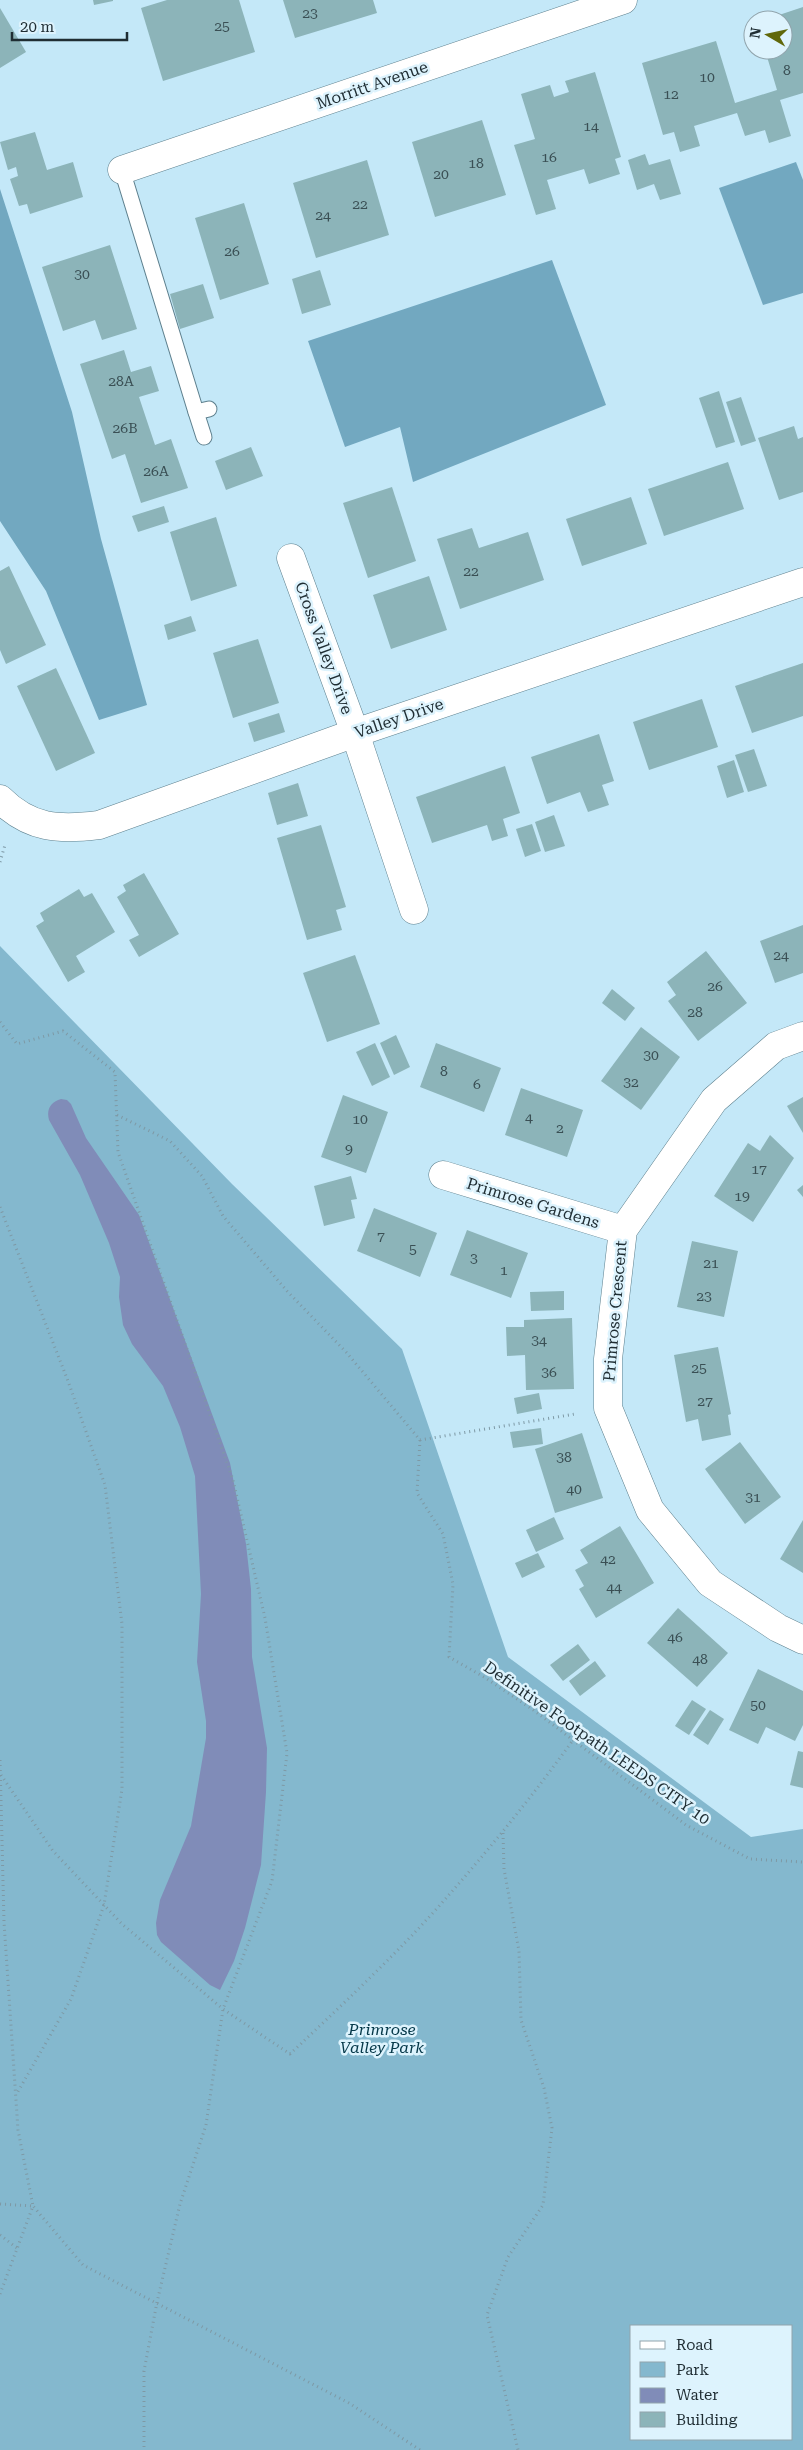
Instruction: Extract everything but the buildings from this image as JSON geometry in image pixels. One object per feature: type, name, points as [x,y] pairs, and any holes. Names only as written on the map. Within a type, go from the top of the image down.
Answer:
[{"type":"street","name":"Morritt Avenue","points":[[122,170],[623,0]]},
{"type":"street","name":"Cross Valley Drive","points":[[291,558],[355,733],[414,910]]},
{"type":"street","name":"Valley Drive","points":[[0,799],[14,814],[41,825],[71,829],[99,825],[355,733],[803,582]]},
{"type":"street","name":"Primrose Crescent","points":[[803,1036],[776,1046],[714,1100],[623,1230],[608,1359],[608,1408],[650,1510],[710,1583],[778,1628],[803,1640]]},
{"type":"street","name":"Primrose Gardens","points":[[444,1175],[623,1230]]},
{"type":"lane","points":[[122,170],[202,411],[204,437]]},
{"type":"path","points":[[0,1022],[17,1044],[63,1031],[115,1072],[118,1152],[233,1480],[265,1618],[287,1753],[272,1881],[224,2009],[206,2125],[180,2204],[158,2302],[144,2371],[144,2450]]},
{"type":"path","points":[[117,1115],[170,1141],[202,1176],[223,1216],[287,1291],[346,1352],[420,1440],[608,1408]]},
{"type":"path","points":[[0,1207],[68,1381],[105,1486],[122,1634],[122,1789],[104,1905],[72,1998],[16,2094]]},
{"type":"path","name":"Definitive Footpath LEEDS CITY 10","points":[[420,1440],[417,1493],[443,1534],[453,1584],[449,1658],[484,1677],[574,1740],[686,1825],[750,1859],[803,1862]]},
{"type":"path","points":[[1,1775],[53,1851],[122,1924],[224,2009],[290,2054],[376,1973],[447,1897],[503,1831],[574,1740]]},
{"type":"path","points":[[0,1760],[4,1922],[18,2130],[33,2206],[83,2265],[158,2302],[349,2403],[420,2450]]},
{"type":"path","points":[[503,1831],[504,1869],[519,1952],[521,2020],[544,2088],[552,2128],[543,2205],[508,2257],[487,2315],[518,2450]]},
{"type":"path","points":[[0,2204],[33,2206]]},
{"type":"path","points":[[0,2294],[33,2206]]},
{"type":"path","points":[[0,2235],[17,2248]]},
{"type":"green space","name":"Primrose Valley Park","points":[[0,946],[232,1184],[402,1349],[508,1657],[751,1837],[803,1829],[803,2450],[0,2450]]},
{"type":"shaded area","points":[[796,162],[803,180],[803,293],[763,305],[719,188]]},
{"type":"shaded area","points":[[0,189],[72,412],[101,539],[147,705],[99,720],[46,591],[0,521]]},
{"type":"shaded area","points":[[552,260],[606,405],[413,482],[400,427],[345,447],[308,341]]},
{"type":"water","points":[[61,1099],[67,1100],[71,1104],[86,1138],[139,1215],[230,1463],[246,1544],[251,1589],[252,1657],[267,1748],[266,1792],[261,1865],[245,1928],[234,1961],[220,1990],[210,1985],[161,1942],[157,1935],[156,1923],[160,1900],[191,1826],[206,1738],[206,1721],[197,1662],[201,1594],[195,1476],[180,1427],[163,1386],[132,1344],[123,1325],[119,1297],[120,1277],[109,1243],[80,1175],[49,1120],[48,1112],[50,1106]]}]
